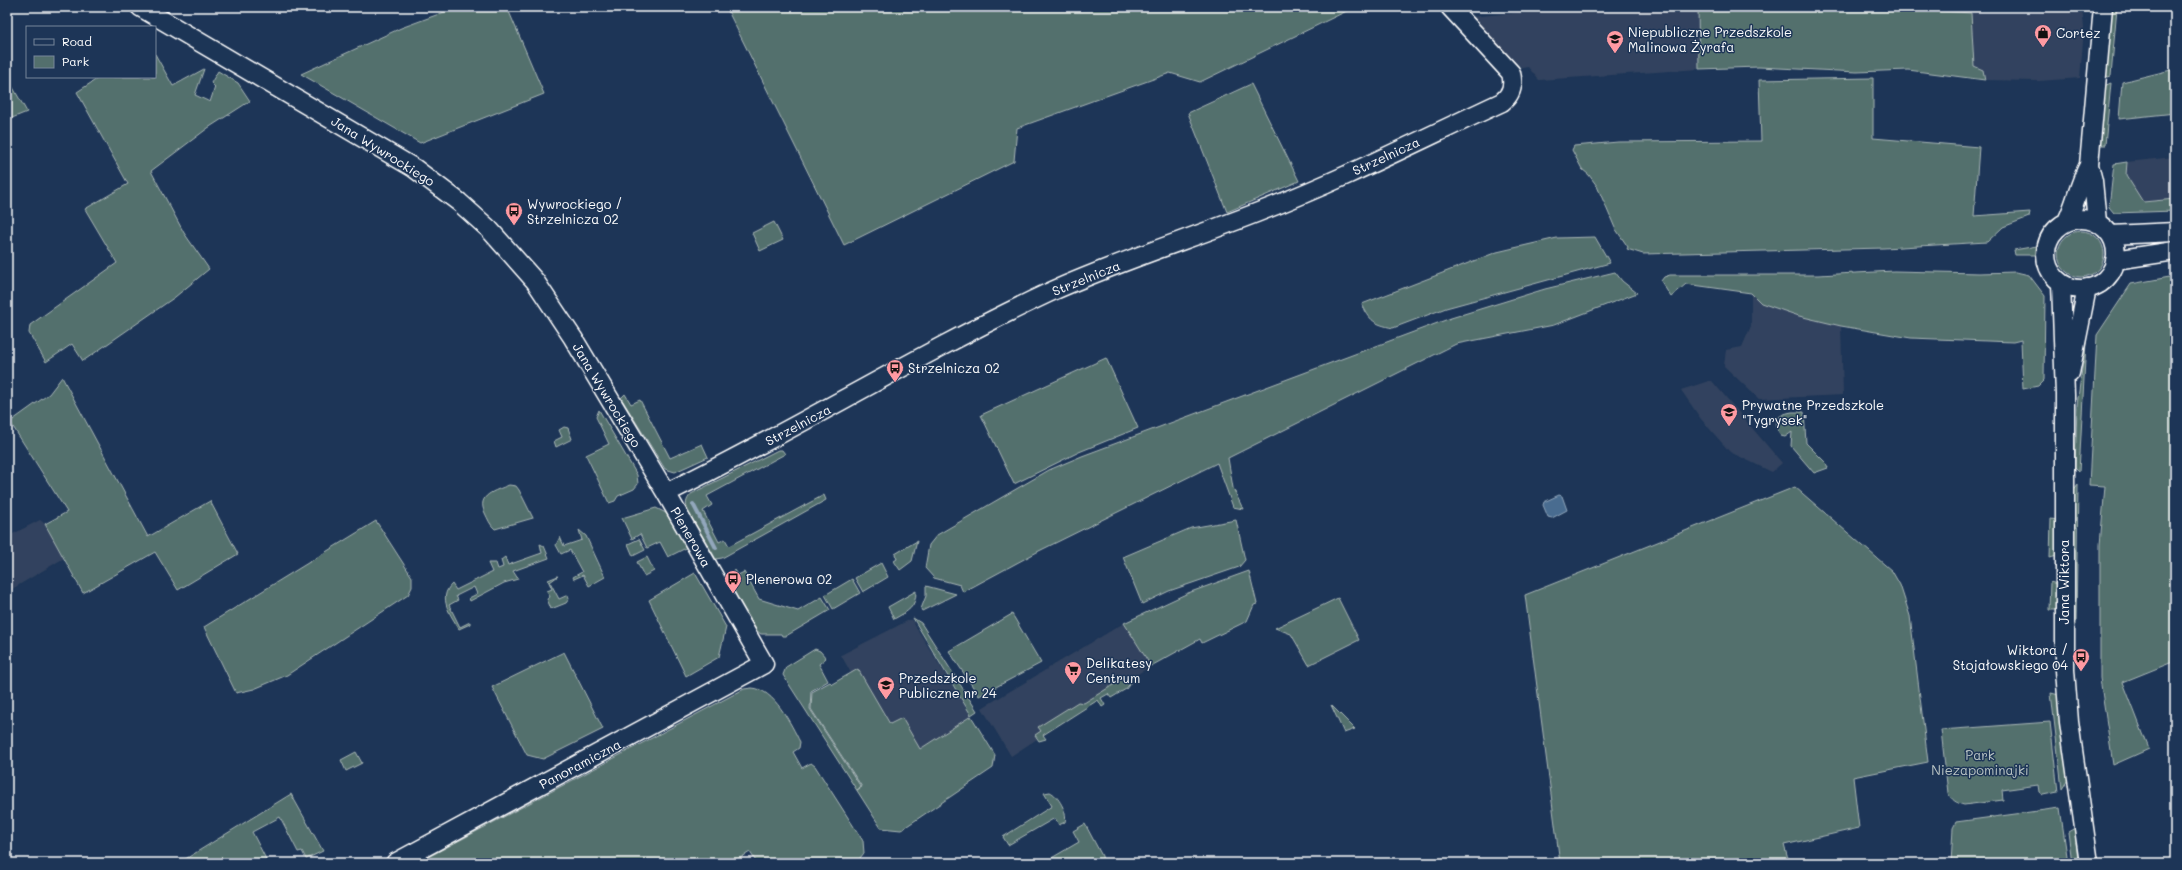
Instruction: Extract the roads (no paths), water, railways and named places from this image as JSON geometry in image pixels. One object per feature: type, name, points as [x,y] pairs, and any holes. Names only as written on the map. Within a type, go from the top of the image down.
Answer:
[{"type":"street","name":"Jana Wywrockiego","points":[[140,7],[414,168],[459,202],[489,229],[535,281],[550,303],[666,493]]},
{"type":"street","name":"Strzelnicza","points":[[666,493],[786,432],[938,348],[1046,294],[1078,280],[1257,213],[1307,192],[1502,102],[1510,94],[1513,85],[1508,66],[1450,7]]},
{"type":"street","points":[[2096,222],[2093,181],[2089,165],[2103,7]]},
{"type":"street","points":[[2067,221],[2074,206],[2081,179],[2089,165]]},
{"type":"street","points":[[2082,219],[2096,222],[2111,235],[2115,243],[2115,260],[2112,270],[2106,279],[2087,288],[2067,286],[2061,283],[2050,272],[2047,264],[2046,250],[2049,237],[2057,228],[2067,221],[2082,219]]},
{"type":"street","points":[[2111,235],[2175,232]]},
{"type":"street","points":[[2115,260],[2175,252]]},
{"type":"street","name":"Jana Wiktora","points":[[2061,283],[2060,315],[2065,395],[2065,670],[2069,722],[2088,863]]},
{"type":"street","name":"Jana Wiktora","points":[[2065,395],[2087,288]]},
{"type":"street","name":"Plenerowa","points":[[666,493],[764,664]]},
{"type":"street","name":"Panoramiczna","points":[[395,863],[764,664]]},
{"type":"waterway","points":[[693,504],[716,548]]},
{"type":"place","name":"Cortez","points":[[2043,48]]},
{"type":"place","name":"Niepubliczne Przedszkole Malinowa Żyrafa","points":[[1615,54]]},
{"type":"place","name":"Wywrockiego / Strzelnicza 02","points":[[514,226]]},
{"type":"place","name":"Strzelnicza 02","points":[[895,383]]},
{"type":"place","name":"Prywatne Przedszkole \"Tygrysek\"","points":[[1729,427]]},
{"type":"place","name":"Plenerowa 02","points":[[733,594]]},
{"type":"place","name":"Wiktora / Stojałowskiego 04","points":[[2081,672]]},
{"type":"place","name":"Delikatesy Centrum","points":[[1073,685]]},
{"type":"place","name":"Przedszkole Publiczne nr 24","points":[[886,700]]},
{"type":"park label","name":"Park Niezapominajki","points":[[1980,762]]}]
